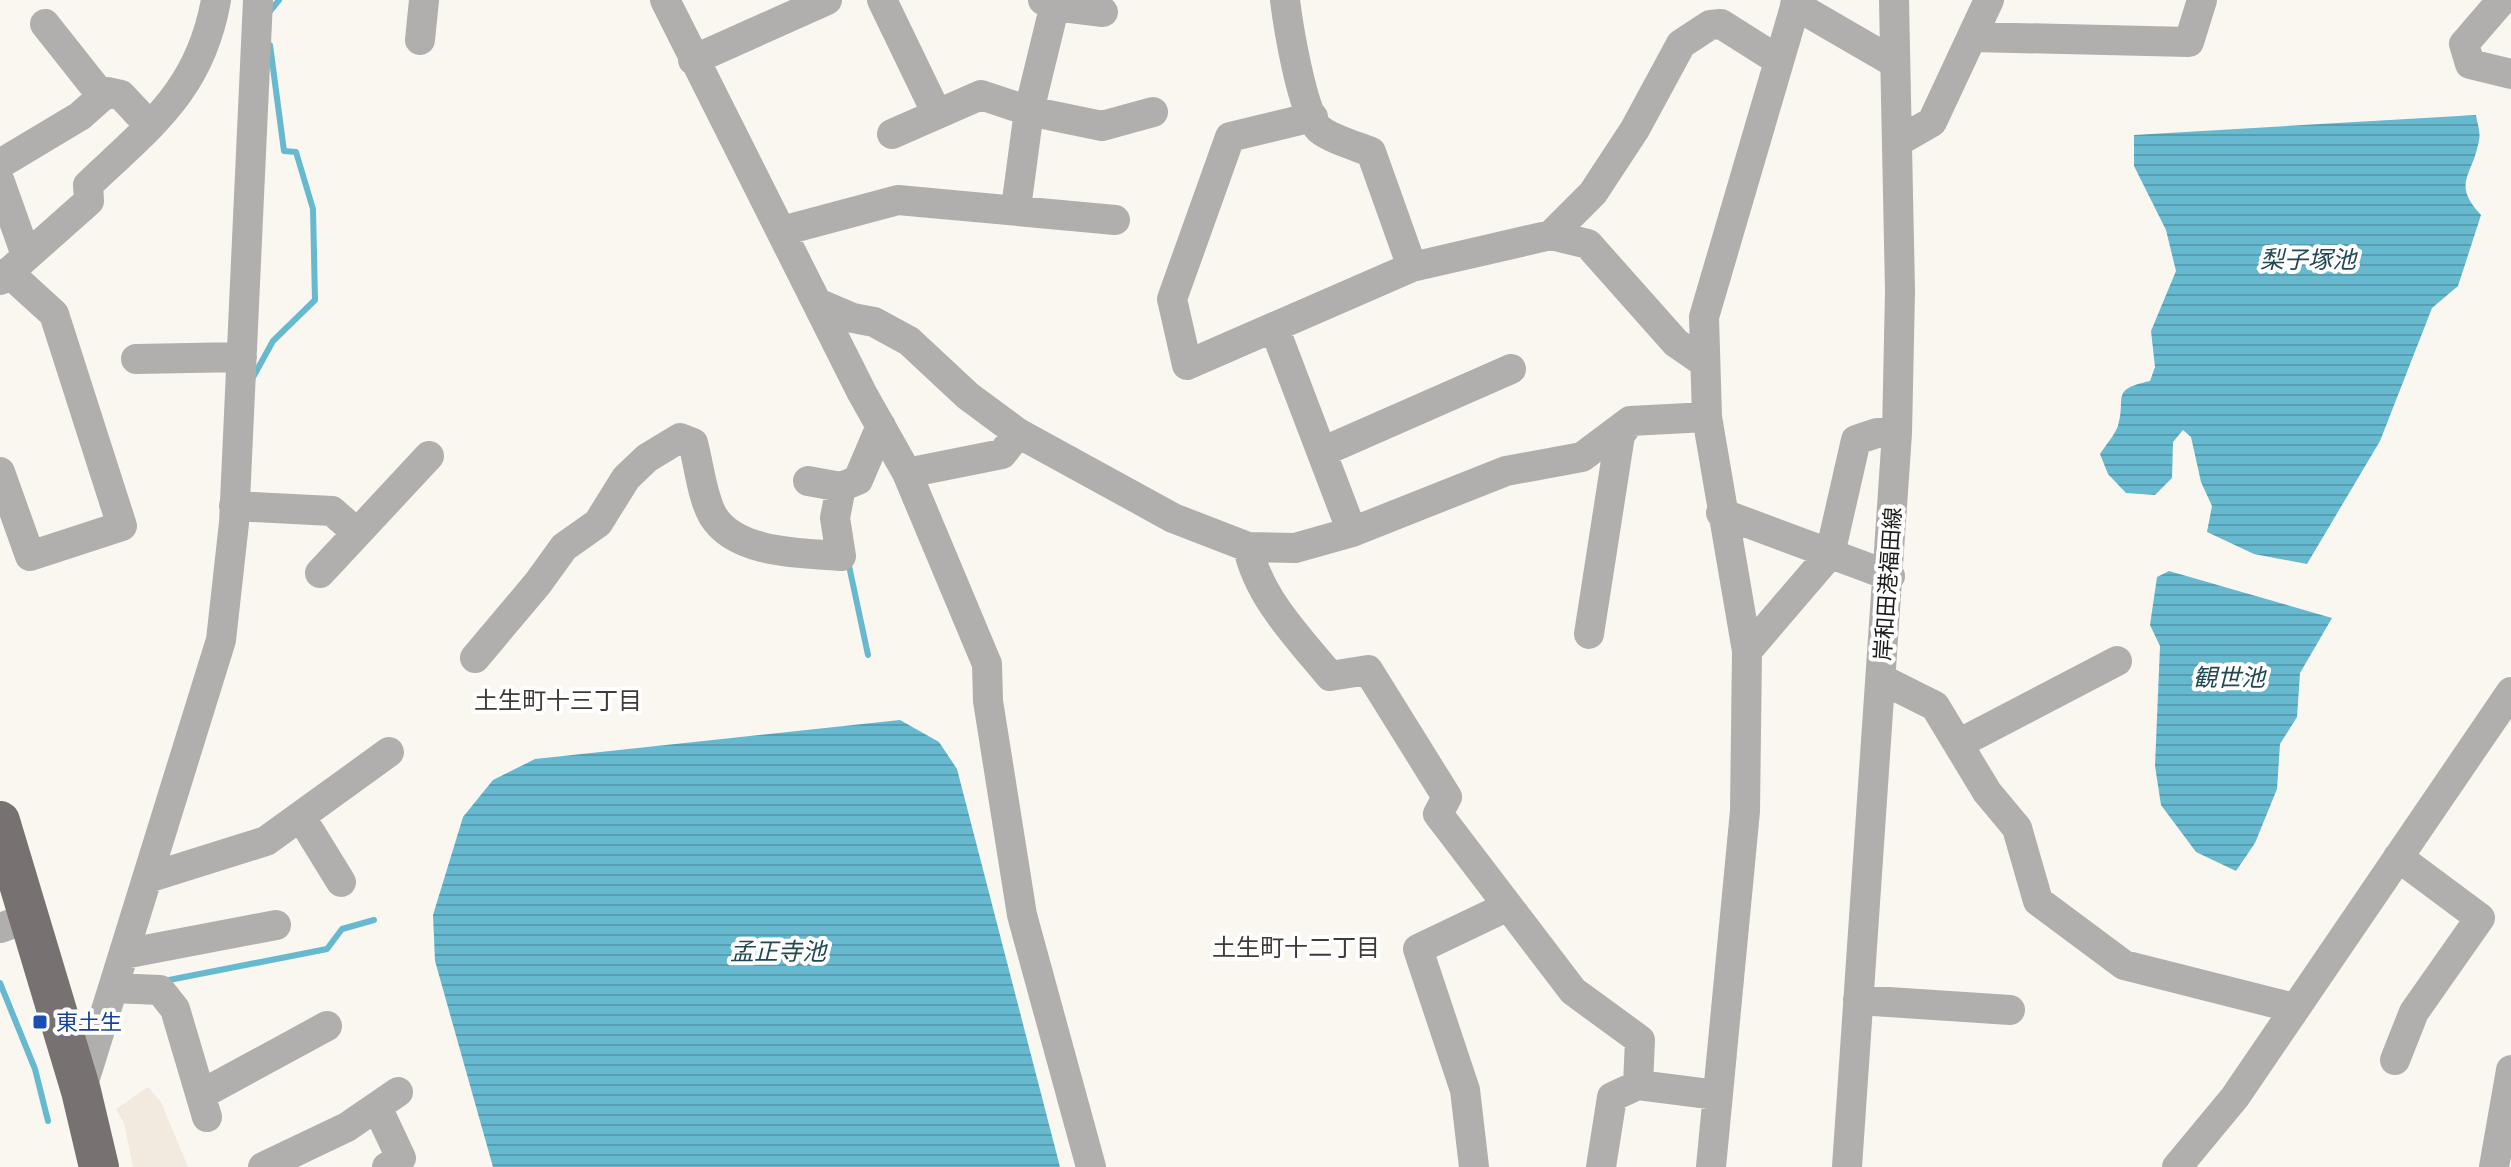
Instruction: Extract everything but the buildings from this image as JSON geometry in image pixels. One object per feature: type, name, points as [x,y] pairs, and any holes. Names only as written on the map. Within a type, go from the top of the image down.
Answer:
[{"type":"main road","points":[[0,821],[9,922],[81,1091],[99,1167]]},
{"type":"street","points":[[11,269],[89,201],[88,185],[150,126],[193,74],[209,37],[216,0]]},
{"type":"street","points":[[81,1091],[221,640],[234,506],[258,0]]},
{"type":"street","points":[[420,40],[424,0]]},
{"type":"street","points":[[665,0],[693,60],[907,473],[987,664],[988,701],[1022,915],[1091,1167]]},
{"type":"street","points":[[693,60],[827,0]]},
{"type":"street","points":[[882,0],[937,114]]},
{"type":"street","points":[[1285,0],[1299,79],[1313,117],[1319,128],[1371,152],[1412,267]]},
{"type":"street","name":"岸和田港福田線","points":[[1847,1167],[1890,576],[1897,433],[1900,291],[1894,0]]},
{"type":"street","points":[[1897,142],[1932,122],[1989,0]]},
{"type":"street","points":[[1973,37],[2189,42],[2202,0]]},
{"type":"street","points":[[2502,0],[2464,44],[2470,64],[2511,74]]},
{"type":"street","points":[[1016,208],[1029,111],[1051,2],[1103,12]]},
{"type":"street","points":[[1711,1167],[1745,811],[1747,651],[1707,417],[1704,317],[1796,3],[1895,63]]},
{"type":"street","points":[[1551,235],[1593,193],[1635,129],[1681,44],[1727,12],[1778,60]]},
{"type":"street","points":[[45,24],[102,96]]},
{"type":"street","points":[[0,164],[80,116],[107,92],[121,95],[150,126]]},
{"type":"street","points":[[892,134],[981,95],[1029,111],[1102,126],[1153,112]]},
{"type":"street","points":[[1313,117],[1230,137],[1172,299],[1187,365],[1412,267],[1551,235],[1588,244],[1676,343],[1705,363]]},
{"type":"street","points":[[0,182],[11,269],[54,314],[122,526],[30,556],[5,505],[0,472]]},
{"type":"street","points":[[782,231],[898,200],[1016,208],[1115,220]]},
{"type":"street","points":[[820,304],[853,318],[874,322],[909,341],[968,396],[1018,433],[1173,518],[1248,547],[1295,548],[1352,532],[1506,471],[1582,457],[1630,421],[1707,417]]},
{"type":"street","points":[[1274,327],[1352,532]]},
{"type":"street","points":[[136,359],[242,357]]},
{"type":"street","points":[[1322,452],[1511,369]]},
{"type":"street","points":[[1589,634],[1620,435],[1630,421]]},
{"type":"street","points":[[808,481],[841,487],[858,480],[881,426]]},
{"type":"street","points":[[907,473],[1002,454],[1018,433]]},
{"type":"street","points":[[1747,651],[1830,554],[1856,440],[1877,433],[1897,433]]},
{"type":"street","points":[[475,658],[564,547],[598,523],[626,478],[647,458],[680,438],[693,443],[713,515],[728,533],[775,552],[841,556],[835,518],[841,487]]},
{"type":"street","points":[[320,573],[429,456]]},
{"type":"street","points":[[234,506],[332,511],[357,533]]},
{"type":"street","points":[[1721,513],[1890,576]]},
{"type":"street","points":[[1248,547],[1253,572],[1286,623],[1330,676],[1368,670],[1447,797],[1438,814],[1506,907],[1573,991],[1640,1040],[1638,1085]]},
{"type":"street","points":[[1958,744],[2117,661]]},
{"type":"street","points":[[1881,679],[1935,706],[1987,792],[2017,828],[2038,901],[2124,965],[2294,1008]]},
{"type":"street","points":[[2177,1167],[2235,1097],[2511,692]]},
{"type":"street","points":[[148,878],[266,841],[389,752]]},
{"type":"street","points":[[301,817],[341,882]]},
{"type":"street","points":[[2395,1060],[2414,1012],[2480,918],[2398,857]]},
{"type":"street","points":[[1474,1167],[1465,1090],[1418,949],[1506,907]]},
{"type":"street","points":[[124,954],[232,942],[276,925]]},
{"type":"street","points":[[113,988],[160,990],[175,1009],[205,1106],[327,1026]]},
{"type":"street","points":[[1858,1000],[1998,1001]]},
{"type":"street","points":[[2494,1167],[2511,1070]]},
{"type":"street","points":[[1601,1167],[1612,1097],[1638,1085],[1717,1095]]},
{"type":"street","points":[[263,1167],[388,1100],[401,1158],[387,1167]]},
{"type":"shaded area","points":[[148,1087],[161,1102],[188,1167],[133,1167],[124,1123],[116,1109]]},
{"type":"water","name":"梨子塚池","points":[[2476,115],[2479,137],[2466,187],[2467,195],[2481,215],[2458,286],[2432,308],[2380,441],[2307,564],[2254,554],[2207,532],[2212,506],[2201,482],[2191,437],[2183,430],[2173,442],[2172,478],[2155,495],[2126,493],[2108,474],[2100,454],[2118,426],[2124,392],[2150,381],[2155,367],[2151,331],[2176,271],[2166,230],[2134,166],[2134,135]]},
{"type":"water","name":"観世池","points":[[2169,571],[2332,618],[2300,673],[2297,717],[2280,744],[2277,789],[2255,843],[2236,871],[2196,852],[2161,805],[2155,766],[2160,646],[2150,625],[2157,577]]},
{"type":"water","name":"孟正寺池","points":[[900,720],[939,742],[957,769],[1060,1167],[493,1167],[435,961],[433,915],[463,817],[493,780],[535,759]]},
{"type":"waterway","points":[[270,11],[279,0]]},
{"type":"waterway","points":[[252,379],[273,341],[315,300],[313,209],[296,152],[284,151],[270,45]]},
{"type":"waterway","points":[[848,561],[868,655]]},
{"type":"waterway","points":[[169,980],[327,949],[342,929],[374,920]]},
{"type":"waterway","points":[[0,983],[35,1069],[48,1121]]},
{"type":"place","name":"東土生","points":[[40,1022]]},
{"type":"district","name":"土生町十三丁目","points":[[558,700]]},
{"type":"district","name":"土生町十二丁目","points":[[1296,947]]}]
